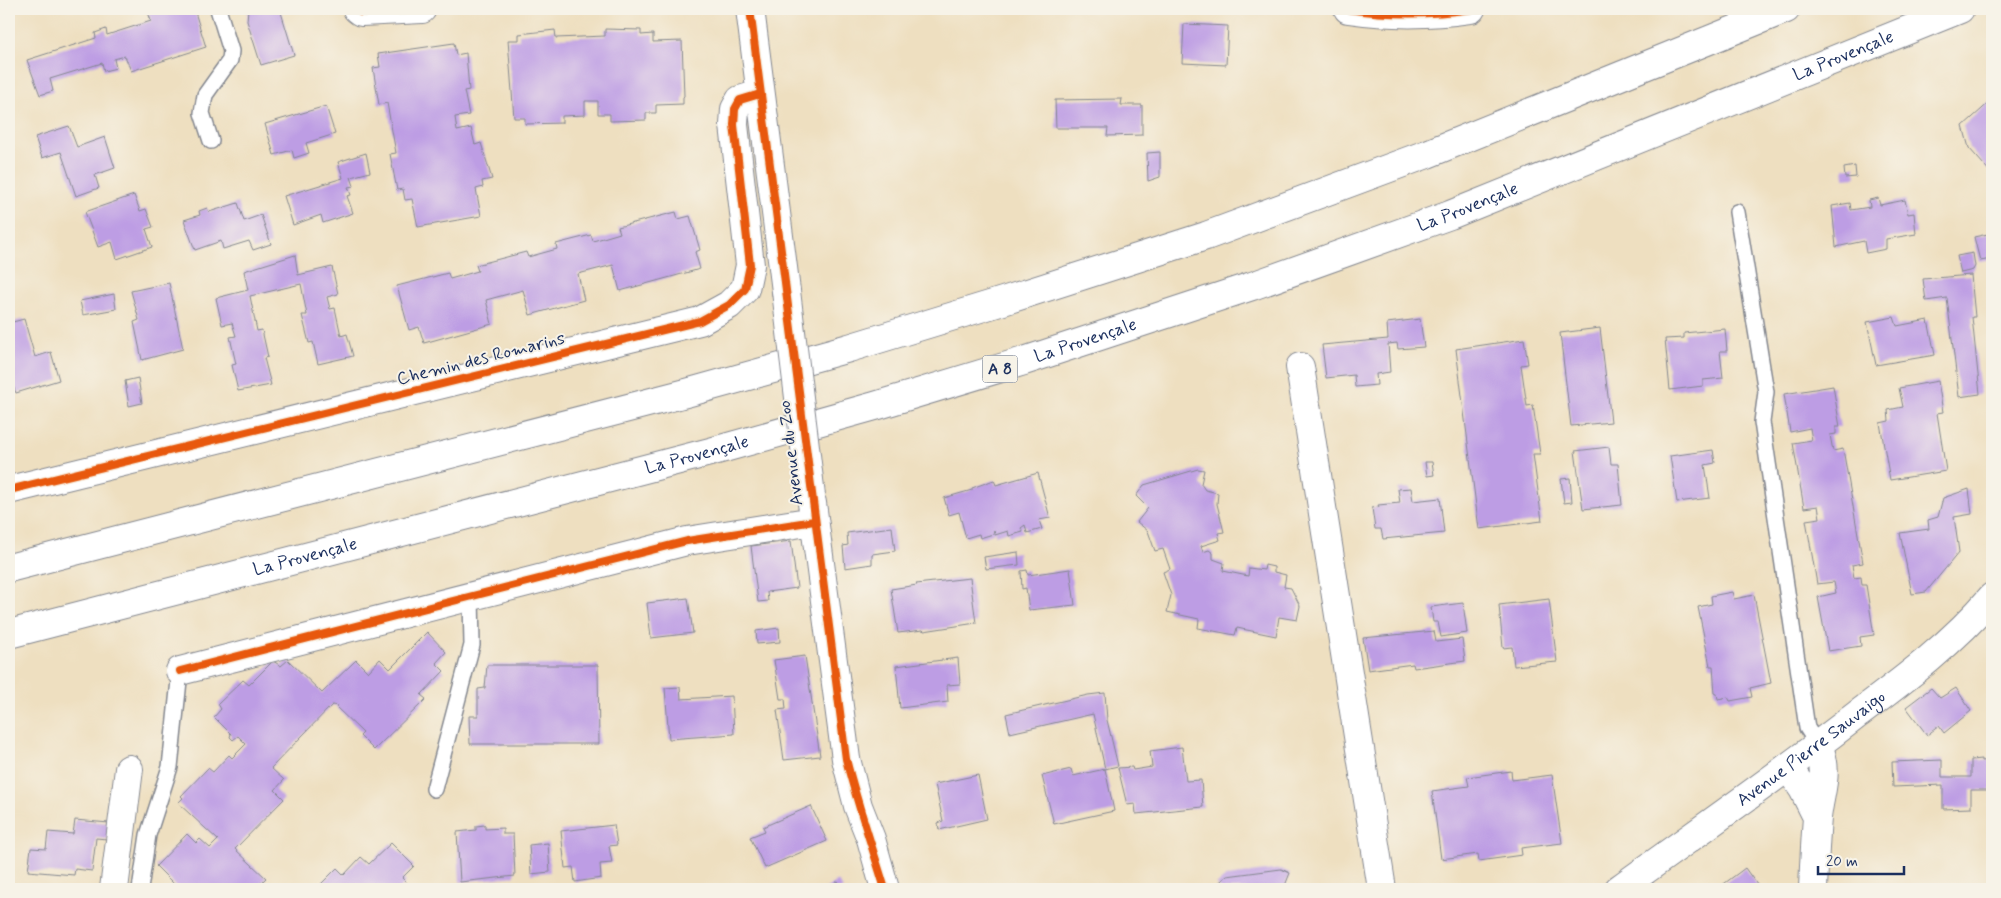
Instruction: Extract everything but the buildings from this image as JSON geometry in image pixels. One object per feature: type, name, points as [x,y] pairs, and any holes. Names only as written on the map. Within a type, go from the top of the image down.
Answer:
[{"type":"main road","points":[[357,9],[361,12],[422,9]]},
{"type":"main road","name":"Avenue du Zoo","points":[[750,9],[812,509],[846,759],[858,806],[871,839],[885,889]]},
{"type":"main road","points":[[1358,10],[1398,13],[1471,9]]},
{"type":"main road","points":[[9,568],[690,392],[849,348],[1003,301],[1206,236],[1418,157],[1786,9]]},
{"type":"main road","name":"La Provençale","points":[[9,634],[710,452],[1024,362],[1252,286],[1450,215],[1960,9]]},
{"type":"main road","name":"Chemin des Romarins","points":[[9,490],[700,321],[730,305],[745,289],[750,265],[734,125],[735,109],[740,100],[760,94]]},
{"type":"main road","points":[[1300,367],[1382,889]]},
{"type":"main road","points":[[180,671],[812,509]]},
{"type":"main road","name":"Avenue Pierre Sauvaigo","points":[[1619,889],[1818,745],[1938,653],[1972,620],[1992,597]]},
{"type":"main road","points":[[1813,889],[1817,817],[1824,774],[1824,759],[1818,745]]},
{"type":"main road","points":[[1788,767],[1803,788],[1817,817]]},
{"type":"main road","points":[[114,889],[129,769]]},
{"type":"lane","points":[[211,141],[202,114],[205,95],[230,60],[231,51],[218,9]]},
{"type":"lane","points":[[1737,212],[1766,392],[1762,422],[1807,728],[1818,745]]},
{"type":"lane","points":[[434,789],[472,645],[470,597]]},
{"type":"lane","points":[[140,889],[148,835],[170,768],[180,671]]},
{"type":"cycle path","points":[[357,9],[361,12],[422,9]]},
{"type":"cycle path","points":[[750,9],[846,759],[885,889]]},
{"type":"cycle path","points":[[1348,9],[1410,14],[1471,9]]},
{"type":"cycle path","points":[[9,490],[700,321],[729,305],[745,289],[750,265],[734,125],[735,109],[740,100],[760,94]]},
{"type":"cycle path","points":[[180,671],[687,541],[814,521]]}]
